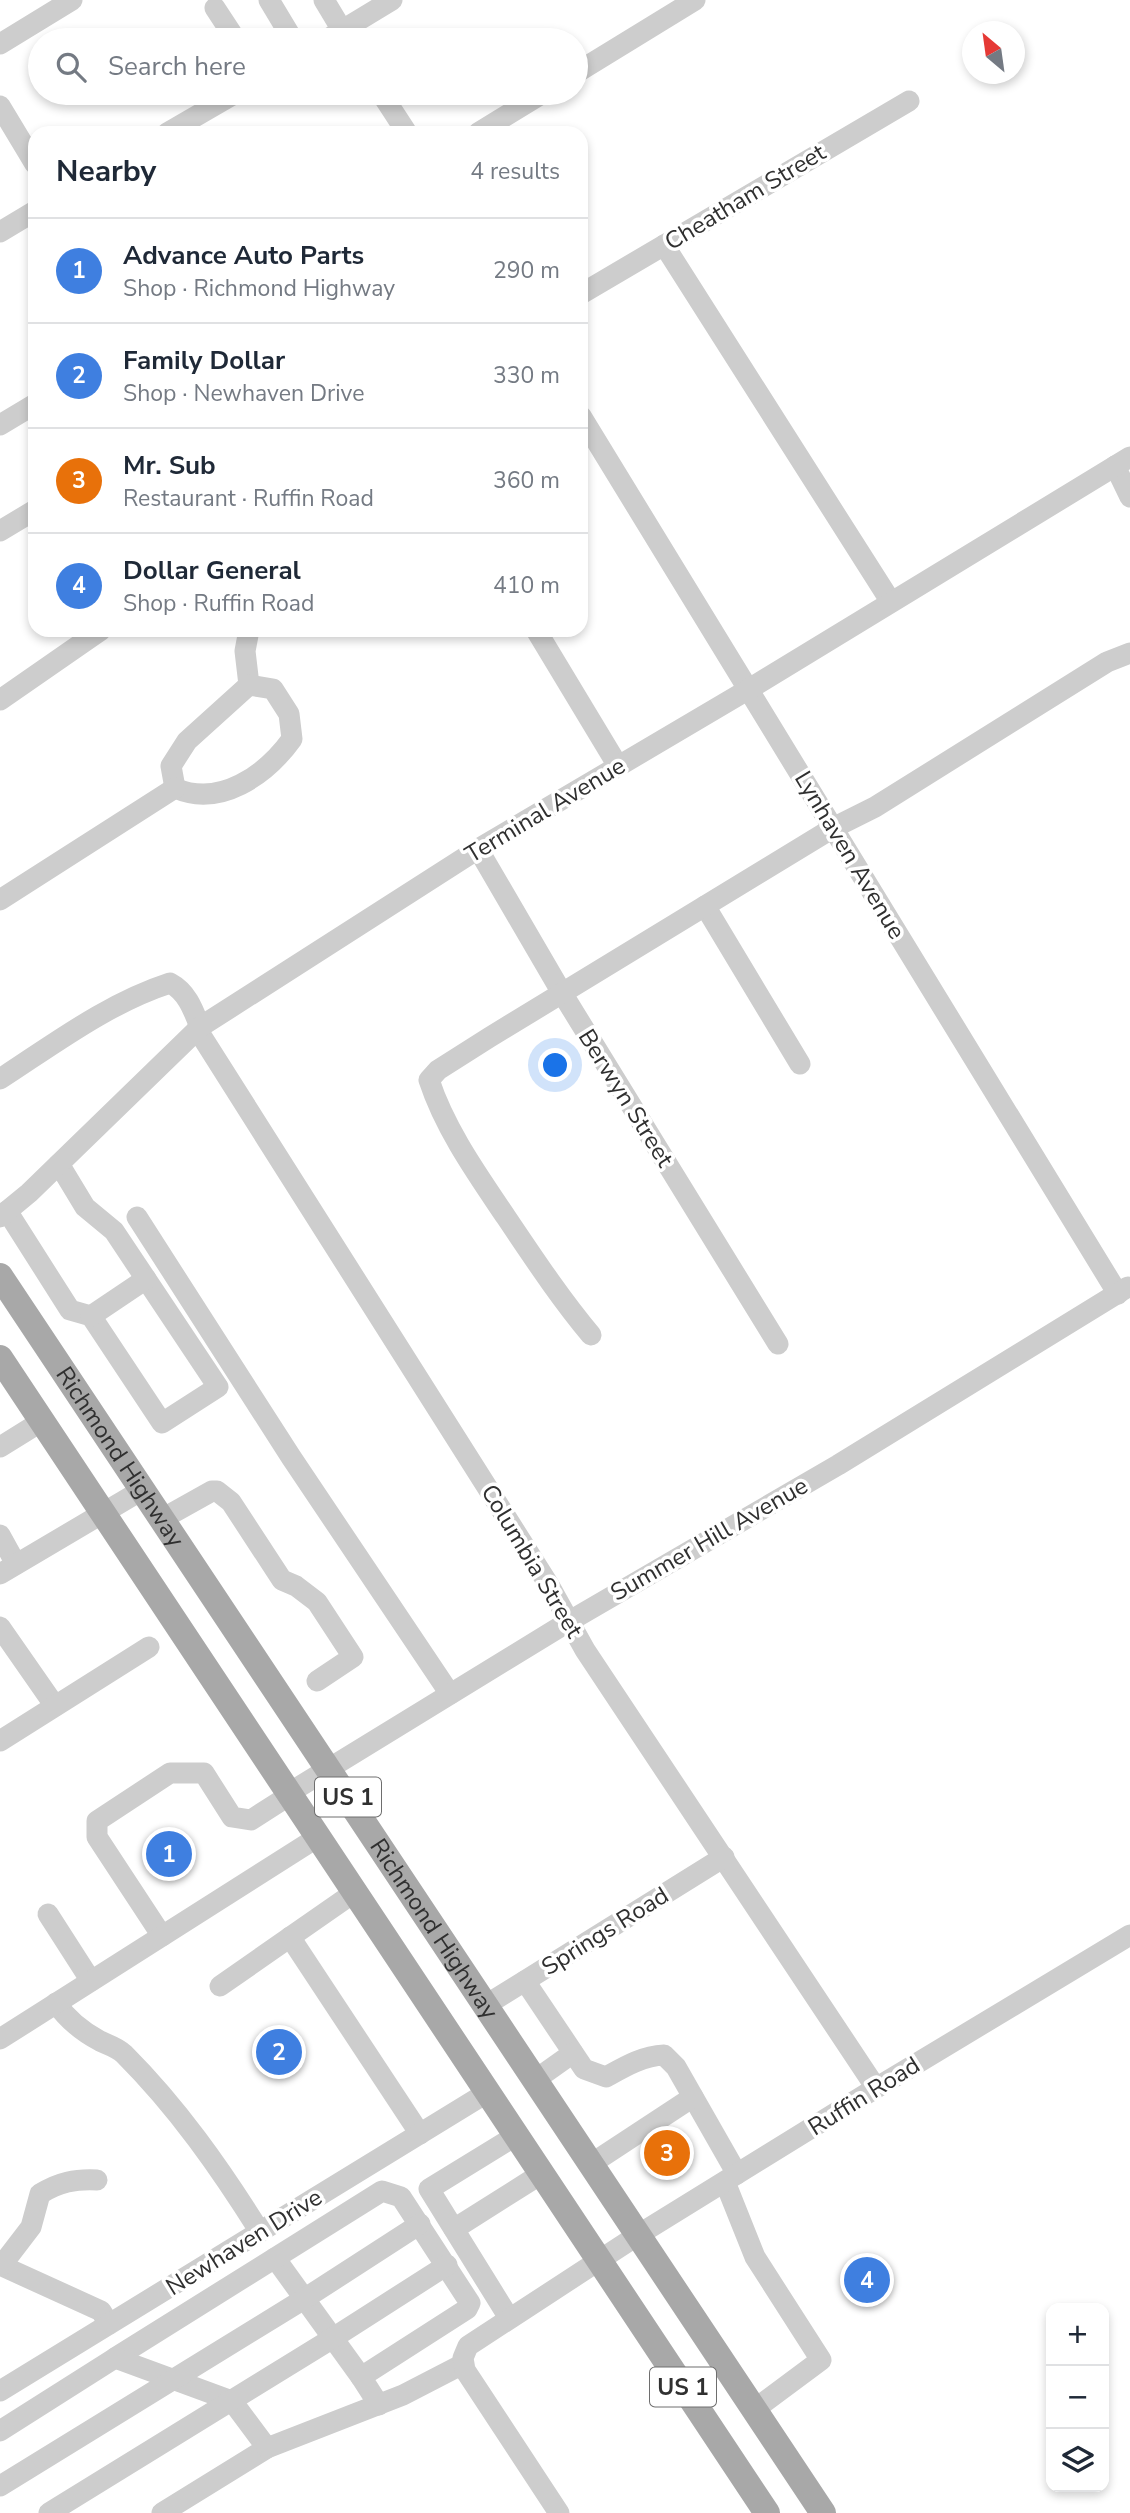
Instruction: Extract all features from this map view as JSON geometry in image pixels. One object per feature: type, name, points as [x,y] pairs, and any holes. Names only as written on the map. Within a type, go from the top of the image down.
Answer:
[{"type":"main road","name":"Richmond Highway","points":[[0,1276],[823,2513]]},
{"type":"main road","name":"Richmond Highway","points":[[0,1358],[767,2513]]},
{"type":"street","points":[[0,44],[72,0]]},
{"type":"street","points":[[269,0],[286,28]]},
{"type":"street","points":[[324,0],[335,28]]},
{"type":"street","points":[[351,28],[392,0]]},
{"type":"street","points":[[588,66],[695,0]]},
{"type":"street","points":[[215,8],[228,28]]},
{"type":"street","name":"Cheatham Street","points":[[588,290],[909,100]]},
{"type":"street","points":[[179,126],[215,105]]},
{"type":"street","points":[[389,105],[402,126]]},
{"type":"street","points":[[489,126],[524,105]]},
{"type":"street","points":[[0,106],[28,152]]},
{"type":"street","points":[[0,232],[28,215]]},
{"type":"street","points":[[664,245],[891,602]]},
{"type":"street","points":[[0,425],[28,408]]},
{"type":"street","name":"Lynhaven Avenue","points":[[588,427],[834,828],[1124,1290]]},
{"type":"street","points":[[1122,462],[1130,497]]},
{"type":"street","name":"Terminal Avenue","points":[[3,1214],[59,1164],[199,1028],[478,849],[749,689],[1122,462]]},
{"type":"street","points":[[0,531],[28,514]]},
{"type":"street","points":[[0,700],[91,637]]},
{"type":"street","points":[[248,637],[245,651],[249,685]]},
{"type":"street","points":[[540,637],[618,766]]},
{"type":"street","points":[[591,1335],[561,1299],[476,1173],[438,1105],[429,1080],[438,1070],[562,993],[834,828],[875,807],[1107,662],[1130,653]]},
{"type":"street","points":[[176,788],[187,793],[215,794],[247,783],[279,756],[292,739],[289,714],[273,690],[249,685]]},
{"type":"street","points":[[176,788],[171,766],[187,741],[249,685]]},
{"type":"street","points":[[0,900],[176,788]]},
{"type":"street","name":"Berwyn Street","points":[[478,849],[562,993],[778,1344]]},
{"type":"street","points":[[705,906],[800,1064]]},
{"type":"street","name":"Columbia Street","points":[[0,1079],[111,1009],[150,989],[170,983],[180,988],[190,1003],[199,1028],[550,1585],[568,1622],[876,2088]]},
{"type":"street","points":[[3,1214],[70,1310],[91,1316],[162,1423],[218,1387],[114,1231],[85,1207],[59,1164]]},
{"type":"street","points":[[137,1217],[291,1457],[450,1694]]},
{"type":"street","points":[[91,1316],[146,1279]]},
{"type":"street","name":"Summer Hill Avenue","points":[[162,1937],[97,1837],[97,1821],[170,1773],[204,1773],[232,1817],[251,1820],[568,1622],[838,1465],[1124,1290]]},
{"type":"street","points":[[0,1447],[42,1421]]},
{"type":"street","points":[[0,1535],[8,1569],[142,1490]]},
{"type":"street","points":[[162,1519],[212,1491],[217,1491],[231,1502],[282,1580],[296,1586],[317,1602],[353,1657],[317,1681]]},
{"type":"street","points":[[0,1627],[55,1706]]},
{"type":"street","points":[[0,1741],[149,1647]]},
{"type":"street","points":[[0,2039],[318,1837]]},
{"type":"street","name":"Springs Road","points":[[486,2006],[724,1857]]},
{"type":"street","points":[[220,1986],[355,1892]]},
{"type":"street","points":[[48,1914],[91,1981]]},
{"type":"street","name":"Ruffin Road","points":[[463,2364],[465,2352],[473,2341],[638,2235],[1130,1935]]},
{"type":"street","points":[[290,1937],[420,2134]]},
{"type":"street","points":[[524,1981],[584,2069],[606,2077],[635,2061],[653,2055],[664,2055],[676,2067],[693,2097],[731,2178],[755,2257],[821,2360],[755,2409]]},
{"type":"street","points":[[56,2003],[65,2016],[121,2051],[182,2119],[213,2158],[260,2232]]},
{"type":"street","points":[[535,2080],[573,2053]]},
{"type":"street","name":"Newhaven Drive","points":[[0,2391],[488,2092]]},
{"type":"street","points":[[591,2164],[693,2097]]},
{"type":"street","points":[[509,2318],[429,2189],[517,2135]]},
{"type":"street","points":[[454,2229],[541,2174]]},
{"type":"street","points":[[97,2180],[77,2179],[54,2185],[40,2194],[31,2227],[1,2265],[101,2311],[109,2324]]},
{"type":"street","points":[[0,2431],[382,2191],[401,2197],[470,2303],[467,2309],[361,2377]]},
{"type":"street","points":[[0,2486],[304,2299],[419,2224]]},
{"type":"street","points":[[275,2258],[379,2405]]},
{"type":"street","points":[[49,2513],[447,2265]]},
{"type":"street","points":[[115,2358],[232,2401],[267,2448]]},
{"type":"street","points":[[162,2513],[267,2448],[403,2395],[463,2364],[559,2513]]},
{"type":"place","name":"Advance Auto Parts","points":[[169,1854]]},
{"type":"place","name":"Family Dollar","points":[[279,2052]]},
{"type":"place","name":"Mr. Sub","points":[[667,2153]]},
{"type":"place","name":"Dollar General","points":[[867,2280]]}]
